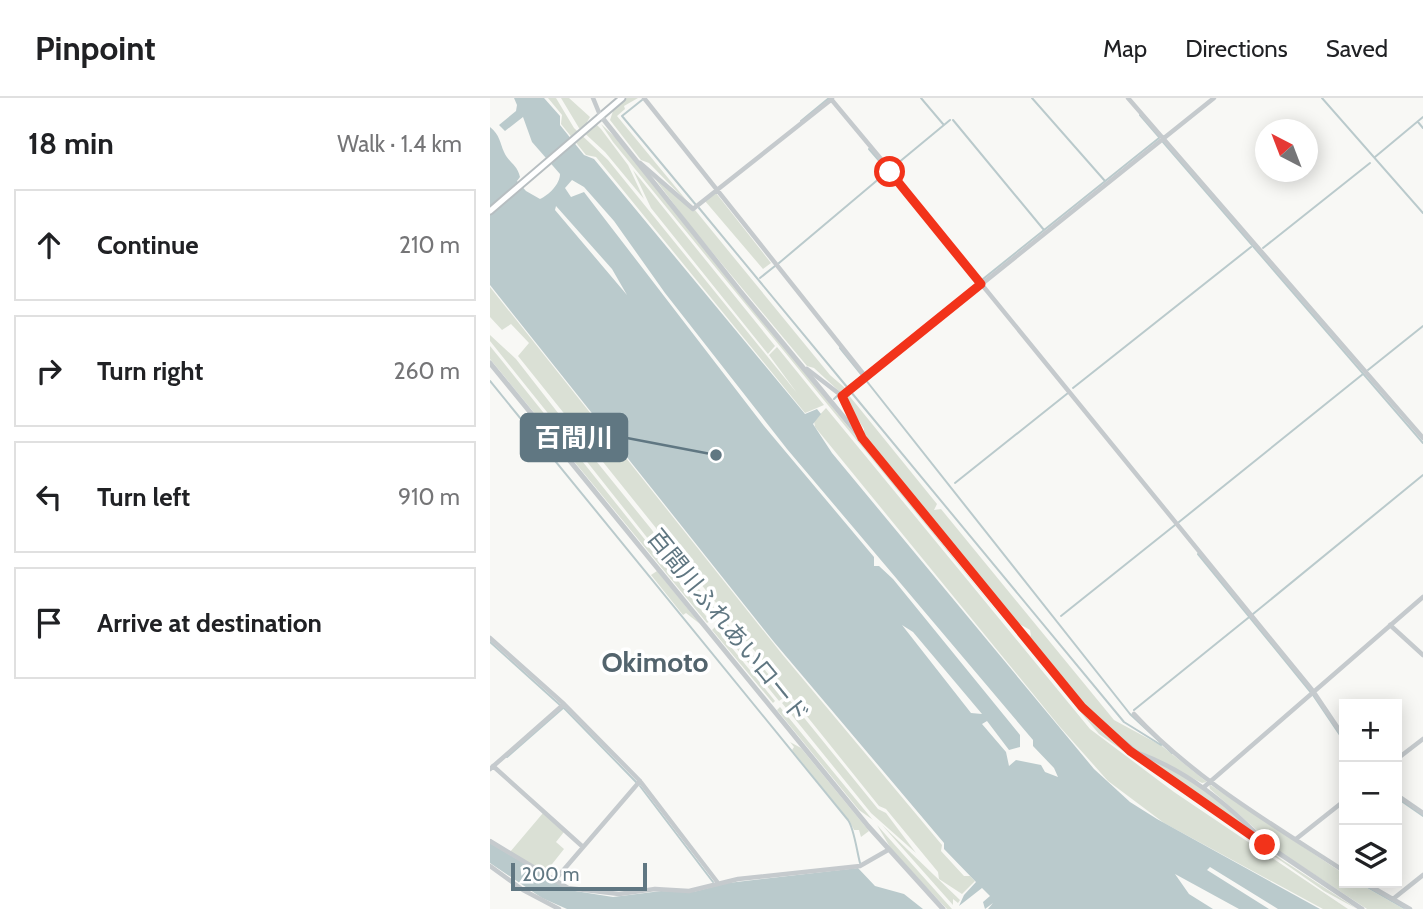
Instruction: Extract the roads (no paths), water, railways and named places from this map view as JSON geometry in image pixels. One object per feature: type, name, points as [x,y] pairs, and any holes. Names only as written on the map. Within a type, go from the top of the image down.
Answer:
[{"type":"main road","points":[[490,211],[622,98]]},
{"type":"street","points":[[593,98],[600,115],[723,270],[1082,707],[1130,751],[1362,909]]},
{"type":"street","points":[[644,98],[864,376]]},
{"type":"street","points":[[1128,98],[1423,438]]},
{"type":"street","points":[[842,396],[980,282],[1214,98]]},
{"type":"street","points":[[639,163],[691,208],[831,99],[1313,693],[1339,730]]},
{"type":"street","name":"百間川ふれあいロード","points":[[490,363],[888,850],[943,909]]},
{"type":"street","points":[[807,369],[842,396],[862,438]]},
{"type":"street","points":[[1210,782],[1423,597]]},
{"type":"street","points":[[1391,626],[1423,655]]},
{"type":"street","points":[[490,639],[563,706],[638,782],[718,883]]},
{"type":"street","points":[[563,706],[493,768],[583,847]]},
{"type":"street","points":[[1134,714],[1158,740],[1210,782],[1339,868]]},
{"type":"street","points":[[1402,755],[1423,739]]},
{"type":"street","points":[[1130,751],[1210,782],[1265,845]]},
{"type":"street","points":[[554,881],[638,782]]},
{"type":"street","points":[[1402,798],[1423,813]]},
{"type":"street","points":[[1296,839],[1339,805]]},
{"type":"street","points":[[490,841],[572,890],[619,894],[655,890],[689,891],[718,883],[860,866],[888,850]]},
{"type":"street","points":[[490,866],[523,890],[559,909]]},
{"type":"street","points":[[1393,899],[1423,875]]},
{"type":"street","points":[[1374,888],[1409,909]]},
{"type":"waterway","points":[[801,121],[829,98]]},
{"type":"waterway","points":[[921,98],[943,124]]},
{"type":"waterway","points":[[1032,98],[1105,181]]},
{"type":"waterway","points":[[1322,98],[1423,213]]},
{"type":"waterway","points":[[642,100],[622,116],[696,205]]},
{"type":"waterway","points":[[1140,115],[1159,137]]},
{"type":"waterway","points":[[1375,157],[1423,117]]},
{"type":"waterway","points":[[892,168],[950,120]]},
{"type":"waterway","points":[[953,120],[1044,230]]},
{"type":"waterway","points":[[1418,122],[1423,128]]},
{"type":"waterway","points":[[842,392],[1159,138]]},
{"type":"waterway","points":[[1163,142],[1423,443]]},
{"type":"waterway","points":[[869,149],[888,171]]},
{"type":"waterway","points":[[1263,248],[1370,163]]},
{"type":"waterway","points":[[779,263],[887,172]]},
{"type":"waterway","points":[[699,208],[847,387]]},
{"type":"waterway","points":[[1073,388],[1251,247]]},
{"type":"waterway","points":[[760,278],[775,266]]},
{"type":"waterway","points":[[1368,370],[1423,326]]},
{"type":"waterway","points":[[840,348],[861,374]]},
{"type":"waterway","points":[[1179,522],[1363,374]]},
{"type":"waterway","points":[[865,379],[1130,714],[1172,753]]},
{"type":"waterway","points":[[490,381],[848,820],[860,863]]},
{"type":"waterway","points":[[851,392],[1124,722],[1161,745]]},
{"type":"waterway","points":[[955,483],[1068,393]]},
{"type":"waterway","points":[[834,399],[837,396]]},
{"type":"waterway","points":[[1253,614],[1423,475]]},
{"type":"waterway","points":[[1061,616],[1175,525]]},
{"type":"waterway","points":[[1198,554],[1313,695],[1339,734]]},
{"type":"waterway","points":[[1134,710],[1248,618]]},
{"type":"waterway","points":[[490,642],[560,705]]},
{"type":"waterway","points":[[507,757],[563,708]]},
{"type":"waterway","points":[[564,708],[636,782]]},
{"type":"waterway","points":[[640,786],[713,882]]},
{"type":"waterway","points":[[1402,801],[1423,816]]},
{"type":"waterway","points":[[1369,888],[1404,908]]},
{"type":"place","name":"百間川","points":[[716,455]]},
{"type":"district","name":"Okimoto","points":[[655,662]]}]
